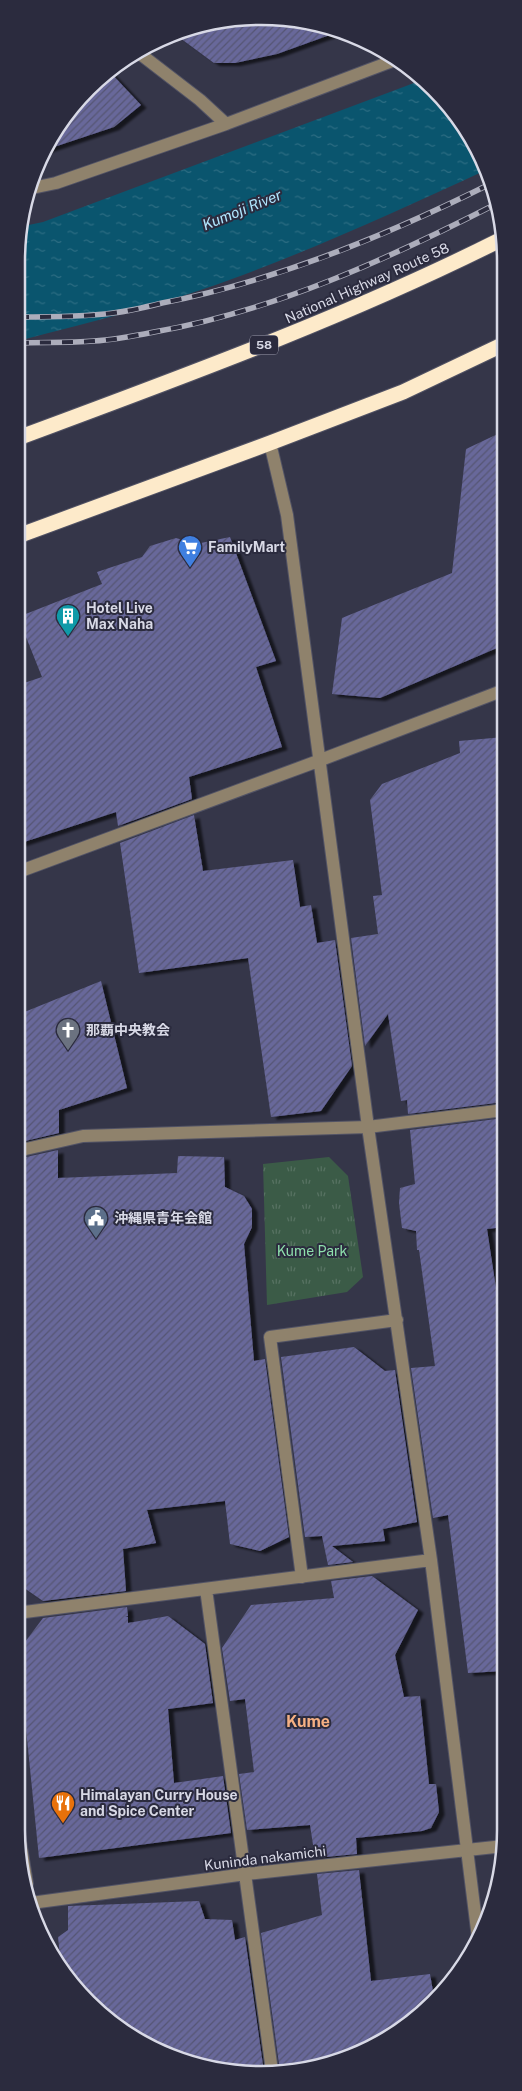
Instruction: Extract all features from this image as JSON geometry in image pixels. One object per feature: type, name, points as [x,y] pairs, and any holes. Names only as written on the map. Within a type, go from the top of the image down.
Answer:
[{"type":"highway","name":"National Highway Route 58","points":[[25,435],[244,354],[353,309],[496,242]]},
{"type":"highway","points":[[25,533],[403,392],[497,347]]},
{"type":"street","points":[[144,56],[200,100],[226,124]]},
{"type":"street","points":[[37,187],[56,183],[226,124],[388,63]]},
{"type":"street","points":[[270,443],[286,515],[368,1127],[431,1560],[476,1926]]},
{"type":"street","points":[[25,869],[497,693]]},
{"type":"street","points":[[25,1149],[83,1136],[368,1127],[497,1111]]},
{"type":"street","points":[[302,1577],[270,1337],[397,1320]]},
{"type":"street","points":[[25,1612],[431,1560]]},
{"type":"street","points":[[206,1590],[271,2065]]},
{"type":"street","name":"Kuninda nakamichi","points":[[37,1902],[246,1874],[496,1847]]},
{"type":"green space","name":"Kume Park","points":[[329,1157],[348,1176],[363,1277],[347,1292],[267,1305],[263,1164]]},
{"type":"water","name":"Kumoji River","points":[[415,83],[448,117],[473,157],[480,173],[335,238],[215,285],[132,311],[25,339],[27,230],[28,225],[43,222]]},
{"type":"building","points":[[261,25],[292,27],[329,35],[277,54],[235,63],[214,63],[182,39],[200,33],[230,27]]},
{"type":"building","points":[[114,76],[141,105],[114,127],[55,147],[84,105]]},
{"type":"building","points":[[497,434],[497,648],[380,698],[332,694],[342,618],[452,573],[466,449]]},
{"type":"building","points":[[230,537],[276,661],[256,667],[282,747],[189,777],[192,799],[118,826],[116,812],[25,842],[25,683],[42,677],[25,634],[25,614],[102,584],[97,572],[142,557],[150,546],[176,538],[196,544]]},
{"type":"building","points":[[497,738],[497,1103],[408,1114],[407,1100],[401,1101],[388,1014],[365,1046],[351,938],[378,934],[373,896],[382,895],[370,800],[382,784],[460,753],[459,741]]},
{"type":"building","points":[[194,815],[203,871],[293,860],[300,907],[311,905],[317,943],[335,940],[352,1066],[321,1111],[271,1117],[248,958],[139,973],[120,843]]},
{"type":"building","name":"那覇中央教会","points":[[101,981],[127,1088],[59,1110],[59,1133],[25,1141],[25,1012]]},
{"type":"building","points":[[497,1119],[497,1228],[487,1229],[497,1295],[497,1671],[468,1673],[448,1515],[433,1518],[411,1368],[435,1366],[419,1250],[417,1250],[416,1231],[402,1228],[399,1203],[400,1188],[415,1184],[410,1130]]},
{"type":"building","points":[[58,1150],[58,1178],[177,1173],[178,1156],[224,1157],[225,1187],[244,1196],[252,1209],[252,1227],[244,1244],[254,1361],[265,1359],[289,1537],[260,1551],[230,1544],[225,1501],[147,1510],[156,1543],[123,1549],[126,1591],[43,1601],[25,1589],[25,1157]]},
{"type":"building","points":[[354,1347],[385,1371],[395,1370],[417,1522],[383,1529],[385,1541],[332,1546],[353,1562],[328,1565],[322,1536],[305,1537],[281,1357]]},
{"type":"building","points":[[372,1576],[418,1610],[395,1655],[404,1697],[420,1696],[429,1784],[436,1784],[439,1812],[431,1828],[422,1831],[356,1838],[357,1854],[315,1858],[310,1825],[247,1830],[239,1774],[254,1772],[245,1699],[230,1701],[222,1648],[251,1605],[334,1598],[331,1581]]},
{"type":"building","points":[[127,1607],[128,1616],[125,1617],[128,1617],[128,1623],[168,1616],[205,1644],[213,1703],[168,1709],[174,1783],[223,1776],[231,1833],[39,1858],[25,1719],[25,1642],[43,1618]]},
{"type":"building","points":[[359,1870],[371,1981],[430,1974],[433,1991],[405,2017],[365,2042],[322,2058],[279,2065],[261,1933],[322,1915],[317,1874]]},
{"type":"building","points":[[199,1901],[205,1919],[232,1920],[235,1940],[245,1937],[263,2066],[230,2064],[185,2053],[157,2042],[117,2017],[84,1986],[60,1952],[58,1937],[68,1930],[68,1906]]},
{"type":"railway","points":[[25,317],[78,316],[119,312],[205,294],[330,255],[371,239],[485,187]]},
{"type":"railway","points":[[25,343],[85,342],[116,339],[199,323],[243,311],[330,281],[414,244],[490,207]]},
{"type":"place","name":"FamilyMart","points":[[190,568]]},
{"type":"place","name":"Hotel Live Max Naha","points":[[68,637]]},
{"type":"place","name":"那覇中央教会","points":[[68,1051]]},
{"type":"place","name":"沖縄県青年会館","points":[[96,1239]]},
{"type":"place","name":"Himalayan Curry House and Spice Center","points":[[63,1824]]},
{"type":"district","name":"Kume","points":[[308,1721]]}]
